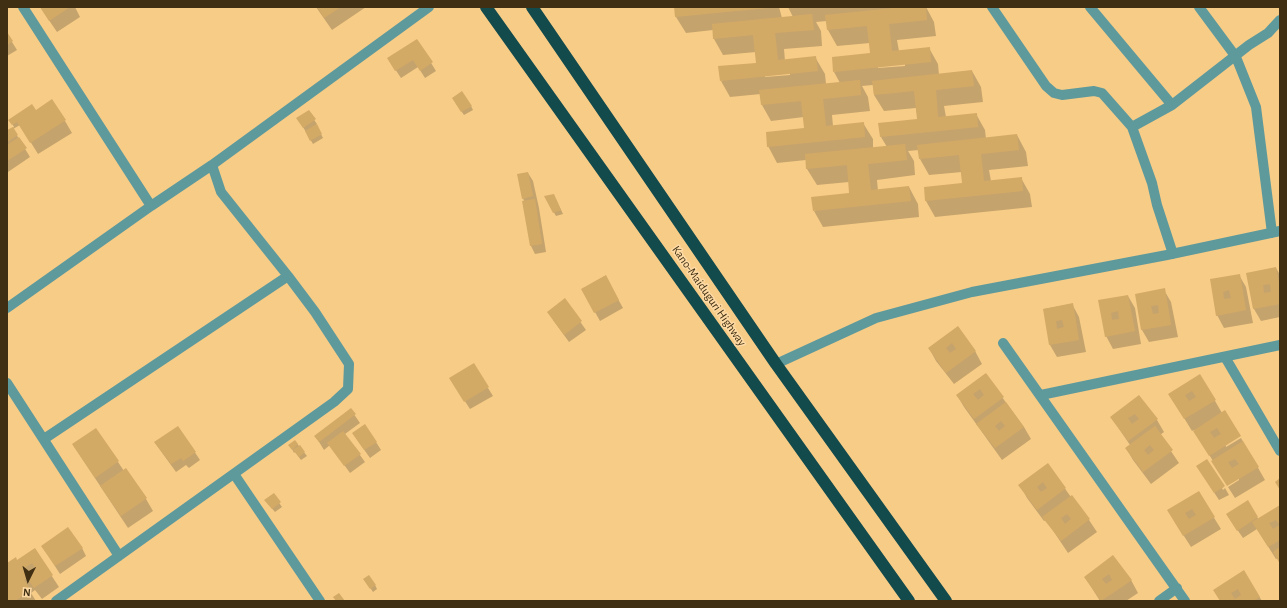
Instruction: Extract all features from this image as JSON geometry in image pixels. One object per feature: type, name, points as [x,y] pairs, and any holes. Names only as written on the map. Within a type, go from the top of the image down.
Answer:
[{"type":"highway","name":"Kano-Maiduguri Highway","points":[[486,7],[909,601]]},
{"type":"highway","name":"Kano-Maiduguri Highway","points":[[532,7],[776,364],[946,601]]},
{"type":"street","points":[[23,7],[151,206]]},
{"type":"street","points":[[7,308],[151,206],[212,165],[429,7]]},
{"type":"street","points":[[992,7],[1046,86],[1054,93],[1062,95],[1094,91],[1102,93],[1132,128],[1152,183],[1157,205],[1173,254]]},
{"type":"street","points":[[1090,7],[1172,105]]},
{"type":"street","points":[[776,364],[876,318],[972,292],[1173,254],[1276,232],[1256,107],[1236,56],[1199,7]]},
{"type":"street","points":[[1132,128],[1172,105],[1268,32],[1280,20]]},
{"type":"street","points":[[56,601],[334,402],[348,389],[349,364],[315,312],[221,192],[212,165]]},
{"type":"street","points":[[44,439],[288,276]]},
{"type":"street","points":[[1003,343],[1186,601]]},
{"type":"street","points":[[1041,395],[1280,345]]},
{"type":"street","points":[[1225,357],[1280,451]]},
{"type":"street","points":[[7,383],[119,556]]},
{"type":"street","points":[[234,474],[320,601]]},
{"type":"street","points":[[1159,601],[1177,588]]},
{"type":"building","points":[[40,7],[70,7],[49,21]]},
{"type":"building","points":[[317,7],[341,7],[324,18]]},
{"type":"building","points":[[674,7],[767,7],[767,8],[675,17]]},
{"type":"building","points":[[904,7],[926,7],[927,20],[889,24],[892,51],[930,47],[931,62],[833,72],[832,57],[870,53],[867,26],[827,30],[825,15]]},
{"type":"building","points":[[812,14],[814,30],[775,33],[778,60],[816,56],[818,71],[720,81],[718,66],[756,63],[753,35],[713,39],[712,24]]},
{"type":"building","points":[[7,32],[13,41],[7,45]]},
{"type":"building","points":[[417,39],[433,62],[420,71],[413,60],[395,71],[387,58]]},
{"type":"building","points":[[972,70],[974,86],[936,90],[938,117],[977,113],[978,127],[880,137],[878,123],[917,119],[914,91],[874,95],[872,81]]},
{"type":"building","points":[[860,80],[861,95],[823,99],[826,126],[864,122],[865,137],[767,147],[766,132],[804,128],[801,101],[761,105],[759,90]]},
{"type":"building","points":[[462,91],[472,106],[461,112],[452,98]]},
{"type":"building","points":[[52,99],[66,120],[30,143],[17,122],[12,125],[8,120],[32,104],[36,110]]},
{"type":"building","points":[[309,110],[316,119],[303,128],[296,118]]},
{"type":"building","points":[[317,124],[322,134],[310,141],[305,131]]},
{"type":"building","points":[[13,127],[18,135],[7,142],[7,130]]},
{"type":"building","points":[[1017,134],[1019,150],[981,154],[984,181],[1022,177],[1023,191],[925,201],[924,187],[962,183],[959,155],[919,159],[917,145]]},
{"type":"building","points":[[19,137],[27,148],[7,161],[7,145]]},
{"type":"building","points":[[905,144],[907,160],[868,164],[871,190],[909,186],[911,201],[813,211],[811,197],[849,193],[847,165],[806,169],[805,154]]},
{"type":"building","points":[[528,172],[533,196],[522,199],[517,174]]},
{"type":"building","points":[[554,194],[561,210],[553,213],[544,196]]},
{"type":"building","points":[[535,199],[542,244],[530,246],[522,201]]},
{"type":"building","points":[[1276,267],[1280,287],[1280,304],[1253,309],[1246,273]],"holes":[[[1270,284],[1271,292],[1264,293],[1263,285]]]},
{"type":"building","points":[[1240,274],[1246,310],[1216,316],[1210,279]],"holes":[[[1229,290],[1231,298],[1224,299],[1223,292]]]},
{"type":"building","points":[[606,275],[619,300],[594,313],[581,289]]},
{"type":"building","points":[[1165,288],[1171,325],[1141,330],[1135,294]],"holes":[[[1158,305],[1159,313],[1153,314],[1151,306]]]},
{"type":"building","points":[[1128,295],[1135,331],[1105,337],[1098,300]],"holes":[[[1118,311],[1119,319],[1112,320],[1111,313]]]},
{"type":"building","points":[[565,298],[582,321],[564,335],[547,312]]},
{"type":"building","points":[[1073,303],[1079,340],[1049,345],[1043,309]],"holes":[[[1062,320],[1064,327],[1057,329],[1056,321]]]},
{"type":"building","points":[[958,326],[976,351],[946,373],[928,348]],"holes":[[[952,343],[956,349],[950,353],[946,348]]]},
{"type":"building","points":[[474,363],[489,387],[464,402],[449,378]]},
{"type":"building","points":[[986,373],[1004,397],[974,419],[956,395]],"holes":[[[980,389],[984,395],[978,400],[973,394]]]},
{"type":"building","points":[[1200,374],[1216,400],[1184,419],[1168,394]],"holes":[[[1192,391],[1196,397],[1189,401],[1185,395]]]},
{"type":"building","points":[[1139,395],[1158,419],[1128,441],[1110,417]],"holes":[[[1135,414],[1139,419],[1132,424],[1128,418]]]},
{"type":"building","points":[[1006,402],[1024,427],[995,448],[976,424]],"holes":[[[1001,421],[1005,426],[999,431],[995,426]]]},
{"type":"building","points":[[351,408],[356,414],[319,442],[314,436]]},
{"type":"building","points":[[1225,410],[1241,436],[1209,456],[1193,431]],"holes":[[[1217,428],[1221,434],[1214,438],[1210,432]]]},
{"type":"building","points":[[365,424],[377,442],[364,450],[352,433]]},
{"type":"building","points":[[178,426],[196,452],[183,461],[181,458],[171,464],[154,442]]},
{"type":"building","points":[[1155,426],[1173,450],[1143,472],[1125,448]],"holes":[[[1150,445],[1154,450],[1148,455],[1144,450]]]},
{"type":"building","points":[[96,428],[119,461],[95,478],[72,444]]},
{"type":"building","points":[[343,431],[361,454],[344,466],[327,443]]},
{"type":"building","points":[[295,440],[298,444],[292,450],[288,445]]},
{"type":"building","points":[[1243,441],[1259,467],[1227,486],[1211,461]],"holes":[[[1235,459],[1239,464],[1232,468],[1228,462]]]},
{"type":"building","points":[[300,445],[305,452],[299,457],[293,450]]},
{"type":"building","points":[[1207,459],[1225,486],[1214,493],[1196,466]]},
{"type":"building","points":[[1048,463],[1066,488],[1037,510],[1018,485]],"holes":[[[1043,482],[1047,488],[1041,492],[1037,487]]]},
{"type":"building","points":[[126,468],[147,498],[121,516],[100,486]]},
{"type":"building","points":[[1280,478],[1280,490],[1275,482]]},
{"type":"building","points":[[1199,491],[1215,517],[1183,536],[1167,510]],"holes":[[[1192,509],[1196,515],[1189,519],[1185,513]]]},
{"type":"building","points":[[274,493],[281,502],[272,509],[264,500]]},
{"type":"building","points":[[1072,495],[1090,519],[1061,541],[1042,517]],"holes":[[[1067,514],[1071,519],[1065,524],[1061,518]]]},
{"type":"building","points":[[1248,500],[1258,517],[1237,531],[1226,514]]},
{"type":"building","points":[[1280,505],[1280,525],[1280,540],[1268,547],[1252,522]],"holes":[[[1276,520],[1280,525],[1273,529],[1269,523]]]},
{"type":"building","points":[[68,527],[83,548],[55,566],[41,546]]},
{"type":"building","points":[[1280,547],[1280,564],[1273,552]]},
{"type":"building","points":[[35,548],[53,575],[34,588],[27,578],[24,580],[31,590],[15,601],[9,601],[7,597],[7,563],[16,557],[17,560]],"holes":[[[32,563],[36,569],[27,575],[23,569]]]},
{"type":"building","points":[[1113,555],[1132,580],[1101,601],[1084,577]],"holes":[[[1109,574],[1112,580],[1106,584],[1102,579]]]},
{"type":"building","points":[[1244,570],[1260,597],[1253,601],[1220,601],[1213,590]],"holes":[[[1238,589],[1241,595],[1235,599],[1231,593]]]},
{"type":"building","points":[[369,575],[376,585],[370,589],[363,579]]},
{"type":"building","points":[[339,593],[345,601],[336,601],[333,597]]}]
